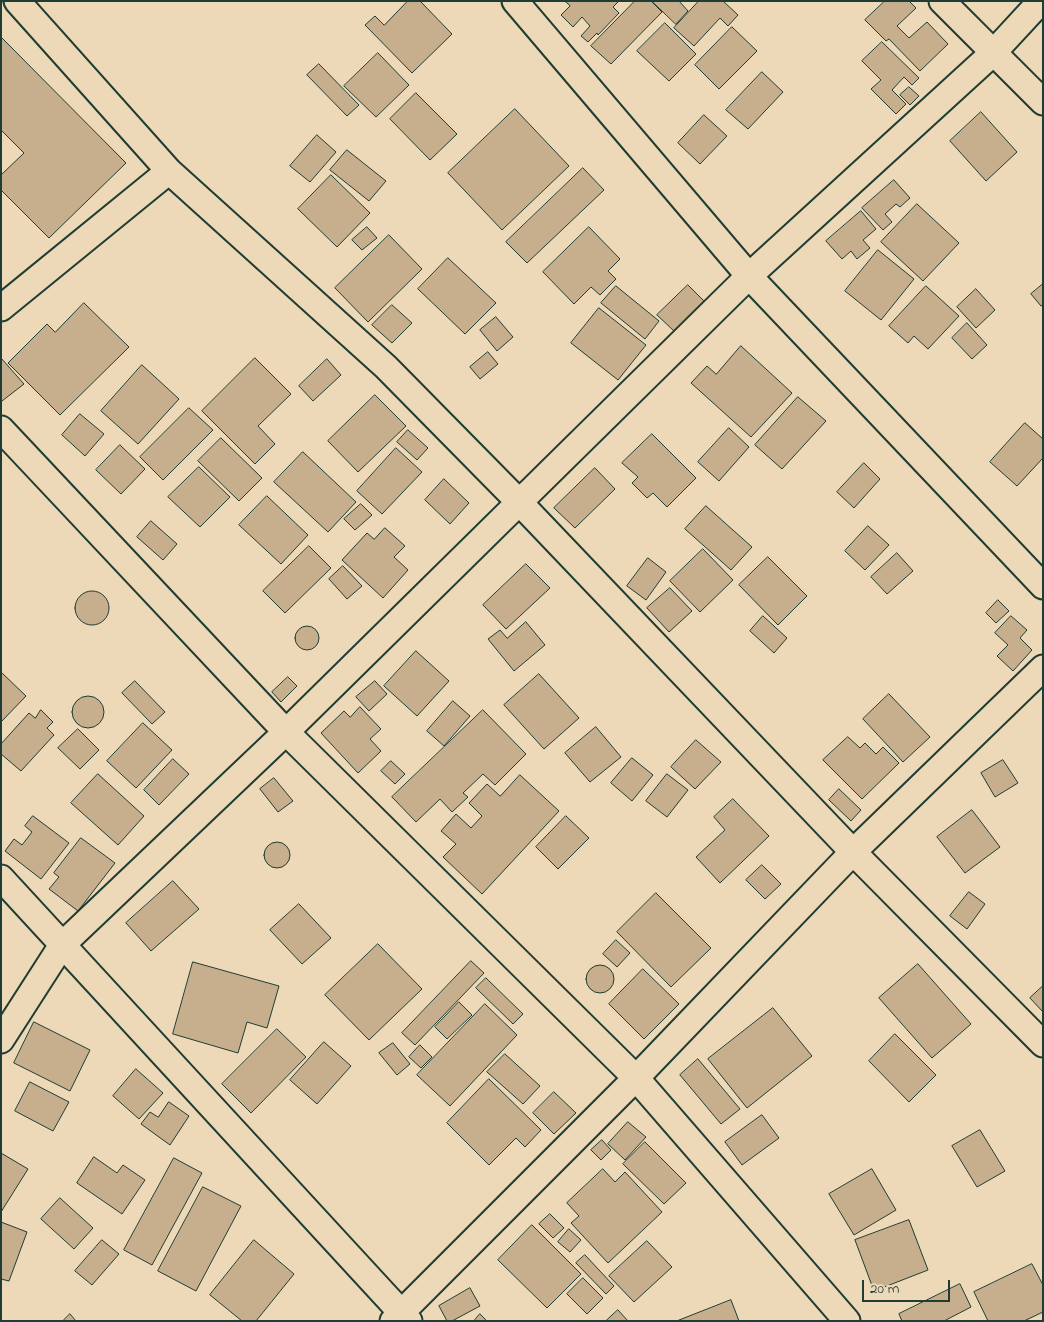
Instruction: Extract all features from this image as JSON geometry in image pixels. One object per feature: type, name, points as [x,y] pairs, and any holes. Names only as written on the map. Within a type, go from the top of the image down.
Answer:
[{"type":"street","points":[[17,1],[169,171],[386,367],[520,503],[853,852],[1043,1044]]},
{"type":"street","points":[[515,1],[749,276],[1043,586]]},
{"type":"street","points":[[942,1],[1043,102]]},
{"type":"street","points":[[1,1040],[62,945],[286,732],[749,276],[993,53],[1042,1]]},
{"type":"street","points":[[1,308],[169,171]]},
{"type":"street","points":[[1,429],[286,732],[636,1078],[847,1321]]},
{"type":"street","points":[[1,878],[402,1318],[853,852],[1043,668]]},
{"type":"building","points":[[408,1],[420,1],[452,34],[412,73],[365,25],[375,16],[384,25]]},
{"type":"building","points":[[565,1],[619,1],[613,7],[619,13],[598,35],[597,33],[588,42],[581,36],[590,26],[582,17],[573,27],[561,15],[570,6]]},
{"type":"building","points":[[635,1],[651,1],[662,12],[611,64],[591,46]]},
{"type":"building","points":[[652,1],[679,1],[688,11],[676,24]]},
{"type":"building","points":[[699,1],[723,1],[738,15],[728,26],[720,18],[694,46],[674,28]]},
{"type":"building","points":[[885,1],[909,1],[916,8],[897,26],[909,38],[927,22],[948,44],[920,71],[889,39],[886,41],[865,20]]},
{"type":"building","points":[[665,23],[696,54],[669,81],[637,51]]},
{"type":"building","points":[[732,27],[757,51],[719,89],[695,65]]},
{"type":"building","points":[[1,37],[126,163],[49,238],[1,190],[1,175],[24,153],[1,130]]},
{"type":"building","points":[[882,42],[919,78],[912,85],[904,77],[892,90],[906,104],[896,114],[871,89],[881,80],[862,61]]},
{"type":"building","points":[[378,53],[409,85],[376,117],[344,86]]},
{"type":"building","points":[[319,64],[359,105],[347,116],[307,75]]},
{"type":"building","points":[[762,72],[783,92],[748,129],[726,110]]},
{"type":"building","points":[[909,87],[919,96],[910,105],[900,95]]},
{"type":"building","points":[[416,93],[457,134],[430,160],[390,119]]},
{"type":"building","points":[[515,109],[569,166],[502,230],[448,173]]},
{"type":"building","points":[[981,112],[1017,152],[986,181],[950,141]]},
{"type":"building","points":[[704,115],[727,136],[700,164],[678,143]]},
{"type":"building","points":[[317,135],[336,152],[310,182],[290,166]]},
{"type":"building","points":[[347,150],[386,181],[369,201],[330,170]]},
{"type":"building","points":[[583,168],[604,190],[527,263],[506,242]]},
{"type":"building","points":[[331,175],[370,213],[337,247],[298,209]]},
{"type":"building","points":[[894,180],[910,198],[900,207],[896,204],[885,214],[892,222],[883,230],[862,208]]},
{"type":"building","points":[[917,204],[959,243],[923,281],[881,242]]},
{"type":"building","points":[[861,211],[876,229],[863,240],[870,248],[857,259],[851,251],[842,259],[826,241]]},
{"type":"building","points":[[367,227],[377,238],[362,250],[352,240]]},
{"type":"building","points":[[589,227],[620,259],[608,271],[616,279],[600,295],[591,287],[574,304],[543,272]]},
{"type":"building","points":[[389,235],[422,269],[368,322],[335,288]]},
{"type":"building","points":[[878,250],[914,279],[881,320],[845,291]]},
{"type":"building","points":[[448,258],[496,303],[465,334],[418,289]]},
{"type":"building","points":[[1043,284],[1043,305],[1041,306],[1031,294]]},
{"type":"building","points":[[688,285],[704,301],[674,331],[657,315]]},
{"type":"building","points":[[616,286],[659,321],[645,339],[601,303]]},
{"type":"building","points":[[926,286],[959,316],[928,349],[914,336],[908,343],[889,326]]},
{"type":"building","points":[[976,289],[995,310],[976,328],[957,307]]},
{"type":"building","points":[[84,303],[129,347],[60,415],[8,363],[47,324],[55,332]]},
{"type":"building","points":[[392,305],[412,323],[392,343],[372,325]]},
{"type":"building","points":[[599,308],[646,345],[618,380],[571,343]]},
{"type":"building","points":[[496,317],[513,337],[497,351],[480,330]]},
{"type":"building","points":[[967,323],[987,345],[972,359],[952,338]]},
{"type":"building","points":[[741,346],[792,393],[751,437],[691,383],[707,366],[716,374]]},
{"type":"building","points":[[488,352],[498,364],[480,379],[470,367]]},
{"type":"building","points":[[1,358],[24,384],[2,401],[1,400]]},
{"type":"building","points":[[255,358],[291,394],[258,426],[275,444],[255,464],[202,411]]},
{"type":"building","points":[[327,359],[341,375],[313,401],[299,386]]},
{"type":"building","points":[[142,365],[179,399],[138,444],[101,411]]},
{"type":"building","points":[[375,395],[406,426],[358,472],[328,441]]},
{"type":"building","points":[[798,397],[826,421],[782,469],[755,445]]},
{"type":"building","points":[[189,408],[213,430],[163,480],[140,457]]},
{"type":"building","points":[[80,414],[104,434],[85,456],[62,435]]},
{"type":"building","points":[[1025,423],[1043,439],[1043,458],[1017,486],[990,462]]},
{"type":"building","points":[[729,428],[749,447],[719,481],[698,462]]},
{"type":"building","points":[[408,430],[428,448],[417,460],[397,442]]},
{"type":"building","points":[[652,434],[696,478],[667,507],[653,493],[647,498],[632,483],[638,477],[622,463]]},
{"type":"building","points":[[221,438],[262,478],[239,501],[198,461]]},
{"type":"building","points":[[120,445],[145,469],[121,494],[96,470]]},
{"type":"building","points":[[396,448],[422,472],[382,514],[357,491]]},
{"type":"building","points":[[303,452],[356,502],[328,532],[274,482]]},
{"type":"building","points":[[864,463],[880,479],[854,508],[837,492]]},
{"type":"building","points":[[199,467],[230,497],[200,527],[168,497]]},
{"type":"building","points":[[595,468],[615,489],[575,528],[554,508]]},
{"type":"building","points":[[444,479],[469,503],[450,524],[425,500]]},
{"type":"building","points":[[267,496],[308,535],[281,564],[239,525]]},
{"type":"building","points":[[361,504],[372,515],[355,530],[344,519]]},
{"type":"building","points":[[706,506],[752,547],[731,570],[685,529]]},
{"type":"building","points":[[151,521],[177,544],[163,560],[137,537]]},
{"type":"building","points":[[868,526],[889,545],[865,570],[845,551]]},
{"type":"building","points":[[385,528],[405,546],[394,557],[408,570],[383,598],[342,560],[367,533],[374,539]]},
{"type":"building","points":[[309,546],[331,568],[285,613],[263,591]]},
{"type":"building","points":[[703,549],[733,580],[700,612],[670,581]]},
{"type":"building","points":[[897,553],[913,571],[887,594],[871,577]]},
{"type":"building","points":[[768,557],[807,596],[778,625],[739,585]]},
{"type":"building","points":[[648,558],[666,572],[646,600],[627,586]]},
{"type":"building","points":[[526,564],[550,588],[506,629],[483,605]]},
{"type":"building","points":[[343,566],[362,586],[347,599],[329,579]]},
{"type":"building","points":[[670,588],[692,611],[669,632],[647,608]]},
{"type":"building","points":[[92,591],[99,592],[104,596],[108,601],[108,615],[104,620],[99,624],[92,625],[85,624],[80,620],[76,615],[75,608],[76,601],[80,596],[85,592]]},
{"type":"building","points":[[998,600],[1009,611],[996,623],[986,613]]},
{"type":"building","points":[[763,616],[787,638],[774,653],[750,631]]},
{"type":"building","points":[[1011,616],[1027,630],[1020,638],[1032,650],[1013,671],[997,656],[1008,645],[995,633]]},
{"type":"building","points":[[526,622],[545,645],[514,671],[488,639],[500,630],[507,638]]},
{"type":"building","points":[[307,626],[316,629],[319,638],[316,647],[307,650],[298,647],[295,638],[298,629]]},
{"type":"building","points":[[416,651],[449,681],[417,716],[384,686]]},
{"type":"building","points":[[1,672],[26,696],[1,722]]},
{"type":"building","points":[[539,674],[579,718],[544,749],[504,705]]},
{"type":"building","points":[[288,677],[297,686],[281,702],[272,692]]},
{"type":"building","points":[[135,681],[165,712],[152,724],[122,693]]},
{"type":"building","points":[[375,681],[387,694],[369,711],[356,697]]},
{"type":"building","points":[[889,694],[930,737],[903,762],[863,719]]},
{"type":"building","points":[[88,696],[100,700],[104,712],[100,724],[88,728],[76,724],[72,712],[76,700]]},
{"type":"building","points":[[453,701],[470,716],[444,746],[427,731]]},
{"type":"building","points":[[360,707],[381,729],[370,739],[381,751],[358,773],[321,733],[344,711],[350,717]]},
{"type":"building","points":[[41,710],[53,722],[47,728],[54,735],[21,771],[1,754],[1,744],[29,713],[35,718]]},
{"type":"building","points":[[483,710],[526,754],[495,785],[483,774],[463,793],[468,797],[452,812],[440,799],[416,822],[392,797]]},
{"type":"building","points":[[143,723],[172,750],[136,788],[107,761]]},
{"type":"building","points":[[596,727],[621,757],[590,782],[565,753]]},
{"type":"building","points":[[78,729],[99,750],[80,769],[58,748]]},
{"type":"building","points":[[848,737],[860,748],[865,743],[876,754],[883,747],[899,763],[862,799],[823,760]]},
{"type":"building","points":[[696,740],[721,762],[695,789],[671,767]]},
{"type":"building","points":[[632,758],[653,775],[632,801],[611,783]]},
{"type":"building","points":[[173,759],[189,774],[159,805],[144,790]]},
{"type":"building","points":[[1003,760],[1018,783],[995,797],[981,773]]},
{"type":"building","points":[[391,761],[405,774],[395,784],[381,771]]},
{"type":"building","points":[[98,774],[144,816],[118,845],[71,803]]},
{"type":"building","points":[[667,774],[688,790],[667,817],[646,801]]},
{"type":"building","points":[[520,775],[559,811],[482,894],[443,857],[456,844],[441,831],[456,814],[471,828],[482,816],[469,803],[487,784],[500,796]]},
{"type":"building","points":[[274,778],[293,801],[278,812],[260,789]]},
{"type":"building","points":[[839,789],[861,810],[851,821],[829,800]]},
{"type":"building","points":[[733,799],[769,836],[720,883],[696,857],[725,830],[714,817]]},
{"type":"building","points":[[972,810],[1000,847],[965,873],[937,837]]},
{"type":"building","points":[[33,816],[69,843],[41,879],[5,851],[14,839],[22,845],[32,832],[25,826]]},
{"type":"building","points":[[566,816],[589,838],[558,869],[536,847]]},
{"type":"building","points":[[81,838],[115,863],[78,911],[49,889],[59,877],[54,873]]},
{"type":"building","points":[[277,842],[286,846],[290,855],[286,864],[277,868],[268,864],[264,855],[268,846]]},
{"type":"building","points":[[762,865],[781,884],[765,899],[746,880]]},
{"type":"building","points":[[173,881],[199,909],[151,951],[126,923]]},
{"type":"building","points":[[969,892],[985,904],[967,929],[950,916]]},
{"type":"building","points":[[656,893],[711,948],[671,987],[617,932]]},
{"type":"building","points":[[299,904],[331,938],[302,964],[270,930]]},
{"type":"building","points":[[616,940],[630,953],[617,967],[603,954]]},
{"type":"building","points":[[378,944],[422,989],[369,1040],[325,995]]},
{"type":"building","points":[[471,961],[484,973],[415,1045],[402,1033]]},
{"type":"building","points":[[193,962],[279,986],[267,1028],[247,1022],[238,1053],[173,1034]]},
{"type":"building","points":[[918,964],[971,1024],[932,1058],[879,998]]},
{"type":"building","points":[[600,965],[610,969],[614,979],[610,989],[600,993],[590,989],[586,979],[590,969]]},
{"type":"building","points":[[643,969],[679,1004],[644,1039],[609,1004]]},
{"type":"building","points":[[486,978],[523,1014],[513,1024],[476,988]]},
{"type":"building","points":[[1043,986],[1043,1012],[1030,998]]},
{"type":"building","points":[[459,1002],[472,1015],[447,1039],[435,1027]]},
{"type":"building","points":[[485,1004],[517,1035],[450,1106],[417,1075]]},
{"type":"building","points":[[773,1008],[812,1056],[747,1108],[708,1059]]},
{"type":"building","points":[[34,1022],[90,1050],[70,1091],[14,1063]]},
{"type":"building","points":[[277,1029],[306,1057],[251,1113],[222,1084]]},
{"type":"building","points":[[895,1034],[936,1075],[909,1102],[869,1061]]},
{"type":"building","points":[[324,1042],[351,1066],[317,1104],[290,1080]]},
{"type":"building","points":[[393,1043],[410,1064],[397,1075],[379,1053]]},
{"type":"building","points":[[420,1045],[432,1057],[421,1068],[409,1057]]},
{"type":"building","points":[[505,1054],[540,1086],[523,1104],[487,1072]]},
{"type":"building","points":[[698,1059],[740,1109],[721,1124],[680,1075]]},
{"type":"building","points":[[136,1069],[163,1093],[139,1119],[113,1096]]},
{"type":"building","points":[[489,1079],[541,1130],[525,1147],[516,1138],[489,1165],[447,1123]]},
{"type":"building","points":[[30,1082],[69,1102],[53,1131],[15,1111]]},
{"type":"building","points":[[554,1092],[576,1113],[554,1134],[533,1113]]},
{"type":"building","points":[[169,1102],[189,1116],[170,1145],[141,1124],[150,1112],[158,1117]]},
{"type":"building","points":[[762,1115],[779,1138],[742,1165],[725,1142]]},
{"type":"building","points":[[628,1122],[646,1137],[625,1160],[608,1144]]},
{"type":"building","points":[[980,1130],[1005,1171],[977,1187],[952,1146]]},
{"type":"building","points":[[602,1140],[611,1150],[601,1160],[591,1150]]},
{"type":"building","points":[[645,1142],[686,1183],[664,1204],[623,1164]]},
{"type":"building","points":[[1,1153],[28,1169],[1,1212]]},
{"type":"building","points":[[94,1157],[117,1173],[123,1165],[145,1180],[122,1214],[77,1183]]},
{"type":"building","points":[[174,1158],[202,1173],[152,1265],[124,1250]]},
{"type":"building","points":[[603,1169],[615,1182],[625,1172],[662,1212],[608,1263],[571,1223],[579,1216],[567,1203]]},
{"type":"building","points":[[872,1169],[896,1210],[854,1235],[829,1194]]},
{"type":"building","points":[[203,1187],[241,1206],[196,1291],[158,1271]]},
{"type":"building","points":[[60,1198],[93,1228],[74,1249],[41,1219]]},
{"type":"building","points":[[550,1214],[564,1228],[553,1238],[539,1224]]},
{"type":"building","points":[[909,1220],[928,1270],[874,1291],[855,1240]]},
{"type":"building","points":[[1,1222],[27,1232],[9,1281],[1,1279]]},
{"type":"building","points":[[532,1225],[581,1274],[547,1308],[498,1260]]},
{"type":"building","points":[[569,1229],[581,1240],[570,1252],[558,1242]]},
{"type":"building","points":[[102,1240],[119,1254],[92,1285],[75,1271]]},
{"type":"building","points":[[254,1240],[294,1274],[256,1321],[242,1321],[210,1295]]},
{"type":"building","points":[[647,1241],[672,1267],[634,1302],[609,1276]]},
{"type":"building","points":[[585,1255],[614,1286],[606,1294],[576,1263]]},
{"type":"building","points":[[1032,1264],[1043,1285],[1043,1312],[1024,1321],[988,1321],[974,1292]]},
{"type":"building","points":[[583,1278],[603,1298],[587,1314],[567,1294]]},
{"type":"building","points":[[960,1284],[971,1307],[944,1321],[902,1321],[899,1314]]},
{"type":"building","points":[[470,1288],[480,1306],[452,1321],[447,1321],[439,1306]]},
{"type":"building","points":[[731,1300],[739,1321],[677,1321]]},
{"type":"building","points":[[618,1310],[628,1321],[606,1321]]},
{"type":"building","points":[[70,1314],[76,1321],[63,1321]]},
{"type":"building","points":[[480,1314],[487,1321],[474,1321]]}]
